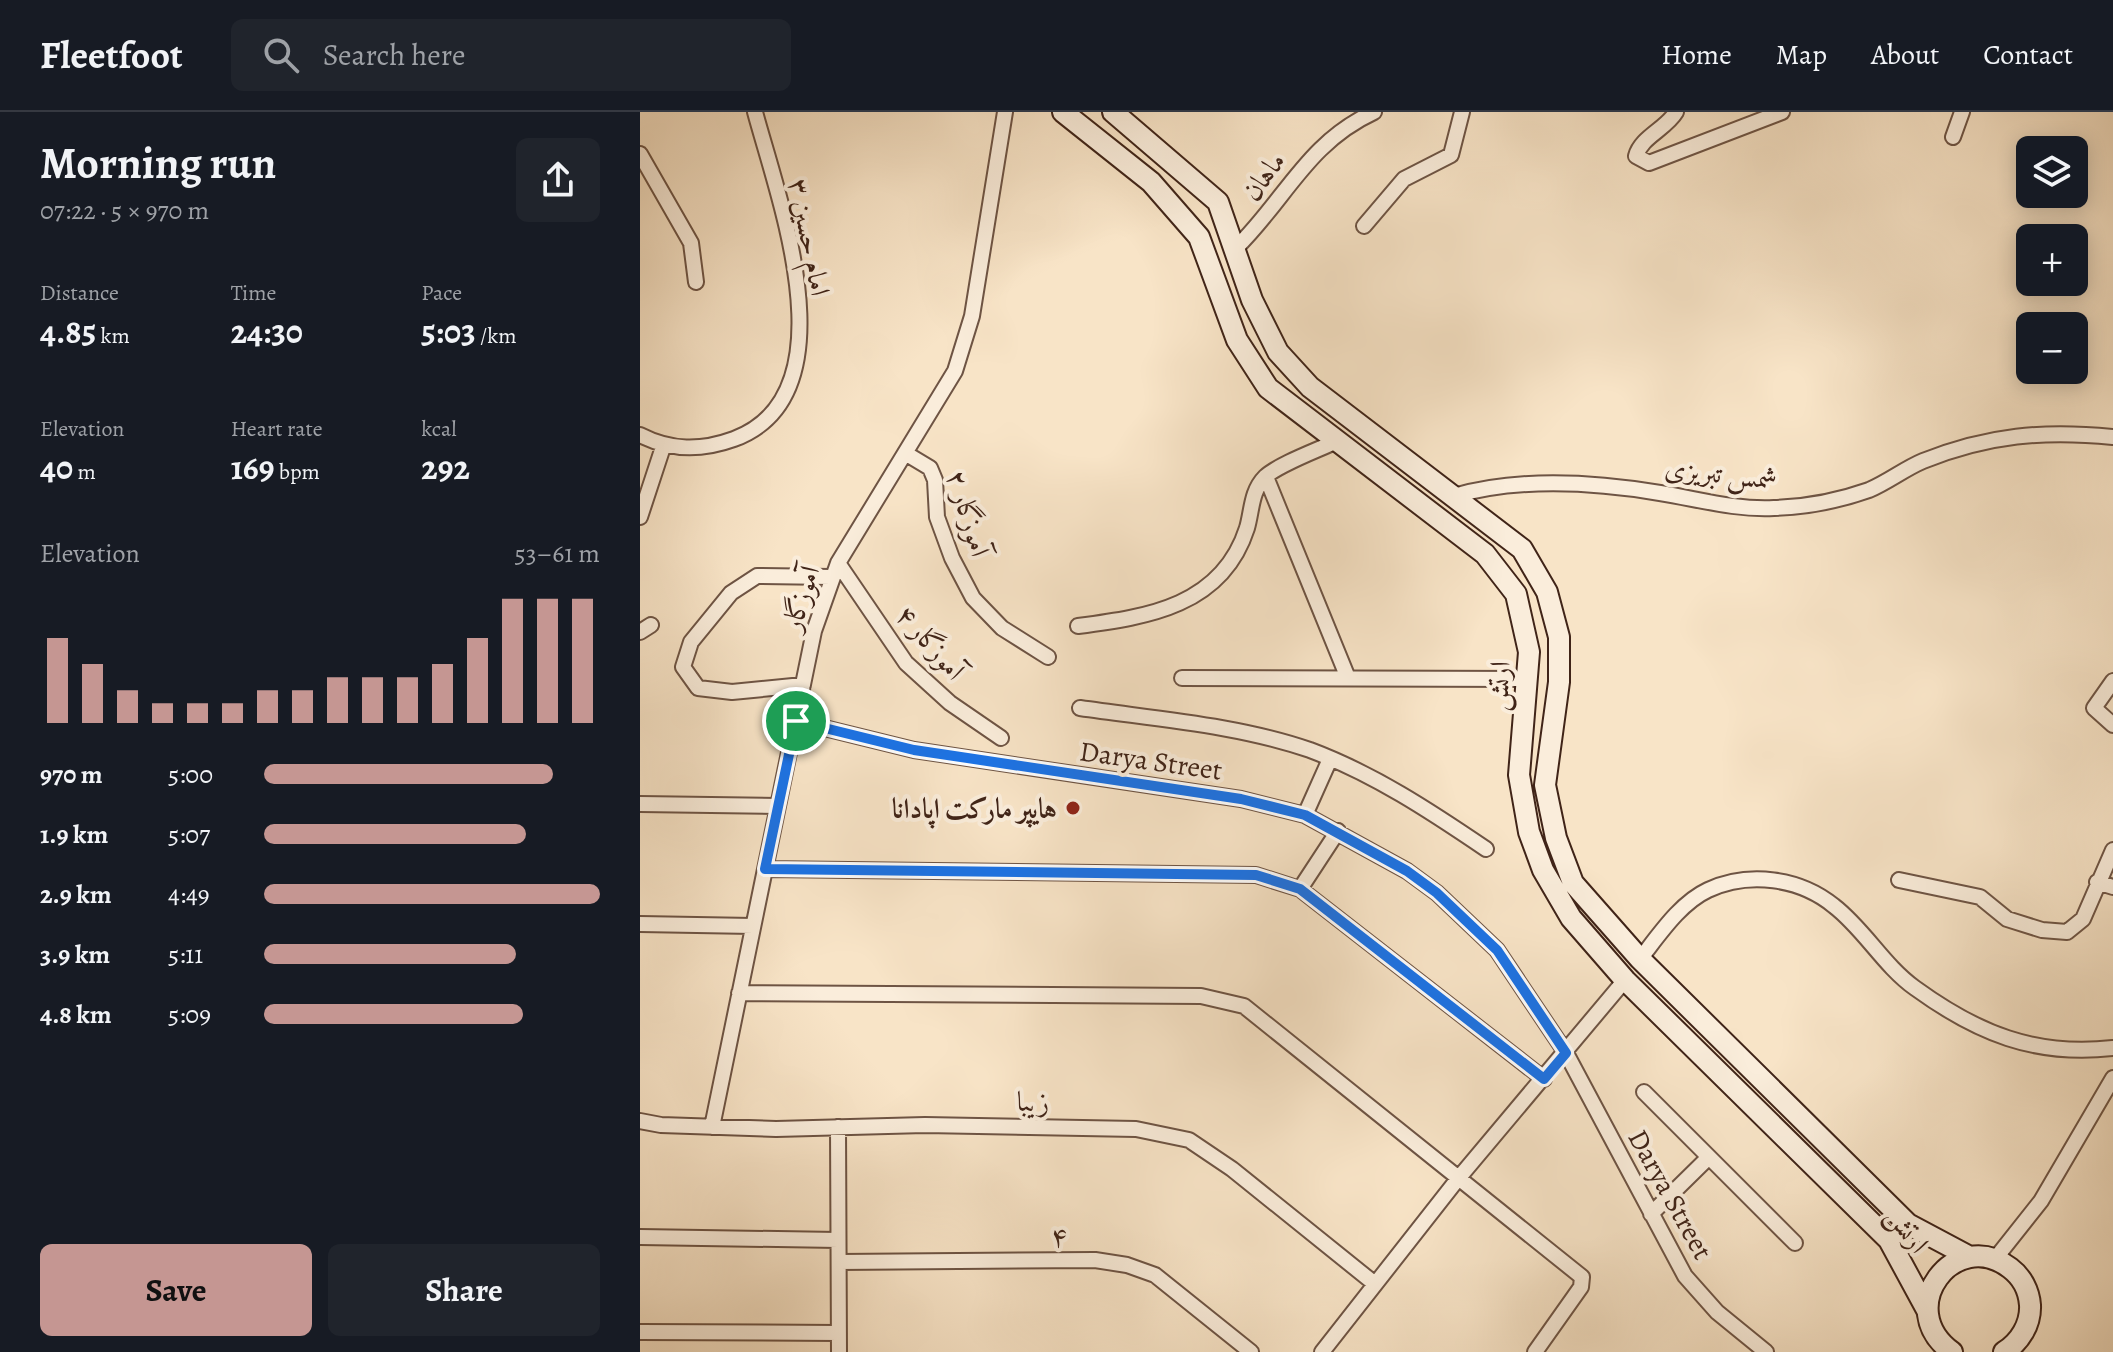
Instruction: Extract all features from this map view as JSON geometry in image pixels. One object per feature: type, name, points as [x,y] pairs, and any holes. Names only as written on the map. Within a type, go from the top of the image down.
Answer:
[{"type":"main road","name":"ارتش","points":[[1063,112],[1151,182],[1199,237],[1237,340],[1268,388],[1485,554],[1516,594],[1529,652],[1519,775],[1529,832],[1543,870],[1571,918],[1625,980],[1889,1240],[1927,1310],[1933,1333],[1952,1352]]},
{"type":"main road","name":"ارتش","points":[[1113,112],[1218,202],[1252,300],[1278,352],[1310,387],[1522,549],[1547,592],[1559,637],[1559,682],[1545,785],[1556,838],[1573,883],[1640,959],[1908,1224],[1970,1257]]},
{"type":"main road","points":[[1927,1310],[1928,1297],[1938,1275],[1948,1267],[1970,1257],[1995,1259],[2016,1273],[2028,1294],[2030,1306],[2025,1330],[2004,1352]]},
{"type":"street","name":"امام حسین ۳","points":[[663,447],[691,448],[749,433],[769,420],[789,390],[798,361],[799,318],[789,238],[755,112]]},
{"type":"street","name":"آموزگار","points":[[712,1127],[803,685],[834,570],[955,371],[972,316],[1005,112]]},
{"type":"street","name":"ماهان","points":[[1236,248],[1260,224],[1307,160],[1343,126],[1374,112]]},
{"type":"street","points":[[1364,226],[1404,179],[1451,155],[1462,112]]},
{"type":"street","points":[[1676,112],[1669,123],[1638,147],[1636,156],[1649,163],[1782,112]]},
{"type":"street","points":[[1953,137],[1962,112]]},
{"type":"street","points":[[640,154],[691,243],[696,282]]},
{"type":"street","name":"شمس تبریزی","points":[[1454,496],[1477,489],[1534,484],[1595,485],[1722,505],[1772,508],[1823,503],[1871,489],[1921,462],[1984,441],[2046,432],[2113,437]]},
{"type":"street","points":[[640,435],[663,447],[640,517]]},
{"type":"street","points":[[1078,626],[1136,619],[1183,603],[1207,590],[1224,572],[1236,551],[1247,529],[1253,497],[1266,477],[1337,441]]},
{"type":"street","name":"آموزگار ۲","points":[[905,453],[930,468],[935,480],[937,517],[952,558],[973,598],[1002,628],[1048,657]]},
{"type":"street","points":[[1266,477],[1348,678]]},
{"type":"street","points":[[803,685],[732,692],[698,688],[683,667],[691,642],[731,593],[757,576],[834,570]]},
{"type":"street","name":"آموزگار ۴","points":[[834,570],[906,663],[950,703],[1001,738]]},
{"type":"street","points":[[1182,678],[1527,679]]},
{"type":"street","points":[[2113,681],[2094,708],[2113,725]]},
{"type":"street","points":[[1080,708],[1226,730],[1307,750],[1381,782],[1486,849]]},
{"type":"street","name":"Darya Street","points":[[796,721],[914,750],[1241,799],[1305,815],[1407,871],[1437,893],[1497,950],[1566,1053],[1685,1276],[1717,1312],[1766,1352]]},
{"type":"street","points":[[1305,815],[1330,759]]},
{"type":"street","points":[[640,804],[778,806]]},
{"type":"street","points":[[1300,889],[1338,831]]},
{"type":"street","points":[[1899,880],[1980,897],[2007,919],[2042,930],[2067,932],[2083,919],[2113,850]]},
{"type":"street","points":[[765,869],[1256,875],[1300,889],[1544,1079]]},
{"type":"street","points":[[1640,959],[1671,920],[1708,890],[1755,879],[1797,884],[1834,905],[1912,986],[1976,1028],[2035,1047],[2113,1048]]},
{"type":"street","points":[[2097,882],[2113,887]]},
{"type":"street","points":[[640,924],[753,926]]},
{"type":"street","points":[[1330,1349],[1375,1284],[1457,1180],[1625,980]]},
{"type":"street","points":[[739,993],[1201,996],[1244,1006],[1457,1180],[1582,1277],[1581,1287],[1543,1349]]},
{"type":"street","points":[[1995,1259],[2041,1201],[2113,1078]]},
{"type":"street","points":[[1644,1092],[1795,1243]]},
{"type":"street","name":"زیبا","points":[[640,1121],[712,1127],[1136,1129],[1189,1140],[1232,1169],[1375,1284]]},
{"type":"street","points":[[838,1127],[839,1352]]},
{"type":"street","points":[[1651,1214],[1709,1157]]},
{"type":"street","points":[[640,1237],[838,1240]]},
{"type":"street","name":"۴","points":[[839,1262],[1095,1260],[1127,1265],[1155,1275],[1251,1352]]},
{"type":"street","points":[[640,1332],[839,1333]]},
{"type":"place","name":"هایپر مارکت اپادانا","points":[[1073,808]]},
{"type":"route","points":[[796,721],[914,750],[1241,799],[1305,815],[1407,871],[1437,893],[1497,950],[1566,1053],[1544,1079],[1300,889],[1256,875],[765,869],[796,721]]}]
